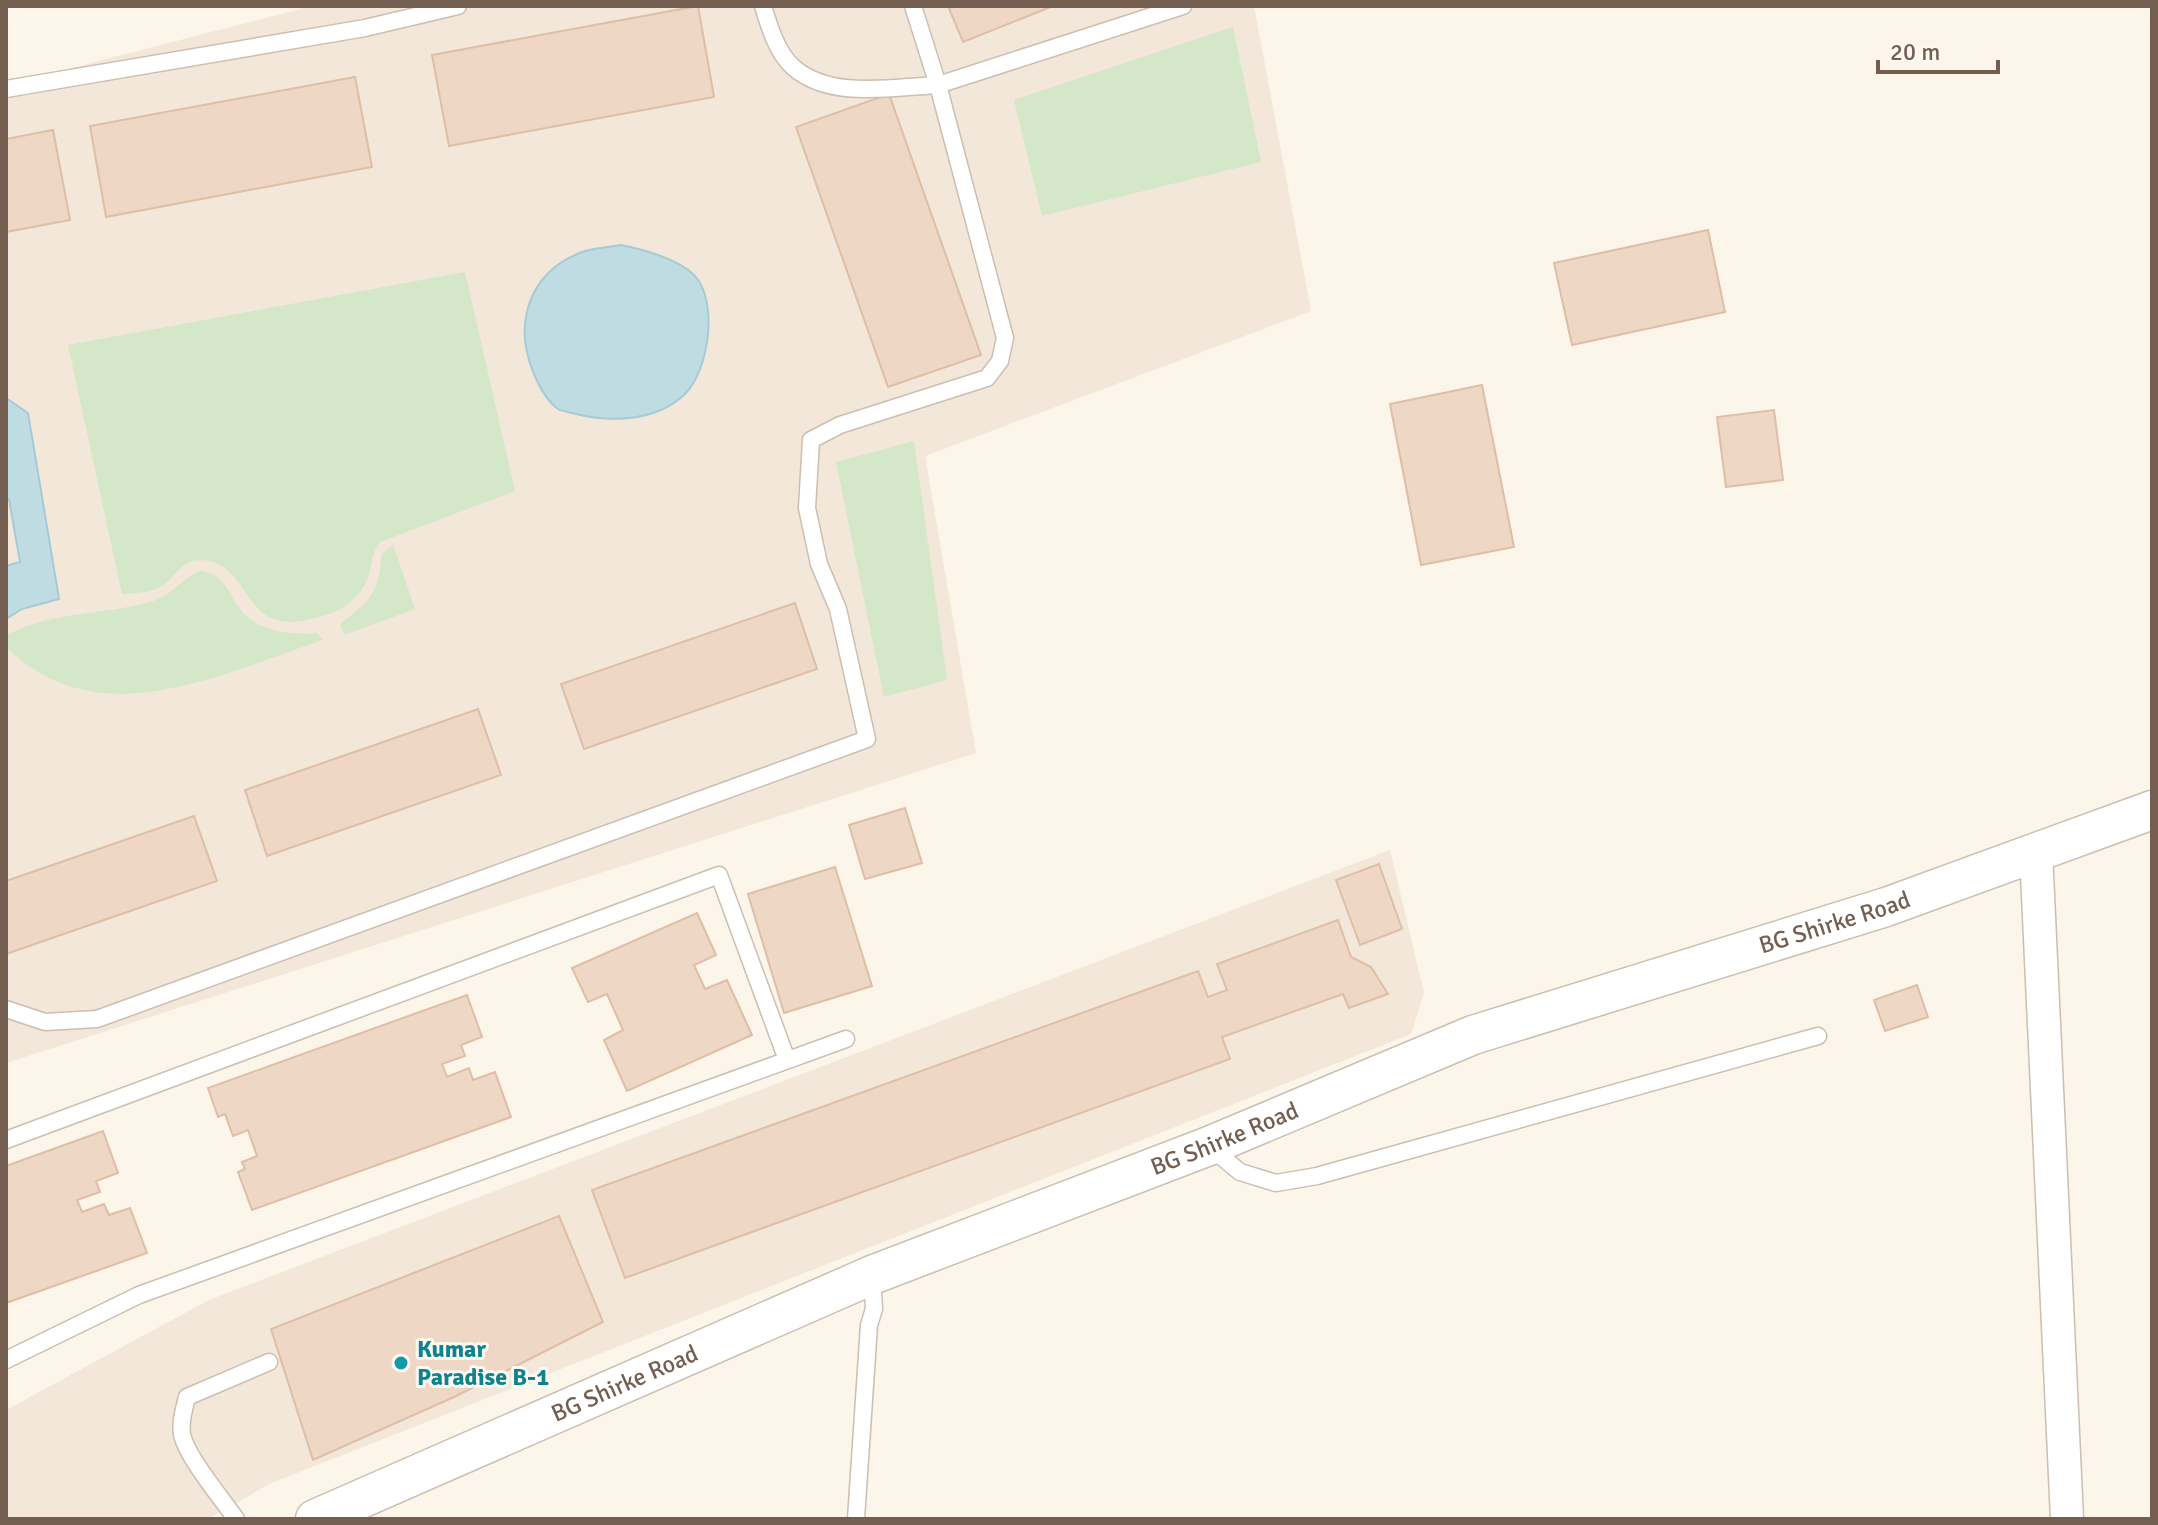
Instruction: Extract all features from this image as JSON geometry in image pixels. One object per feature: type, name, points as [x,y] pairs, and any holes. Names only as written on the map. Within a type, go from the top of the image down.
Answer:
[{"type":"street","name":"BG Shirke Road","points":[[315,1519],[872,1275],[1209,1146],[1473,1035],[1886,907],[2152,810]]},
{"type":"street","points":[[2036,852],[2067,1519]]},
{"type":"lane","points":[[6,89],[365,28],[458,6]]},
{"type":"lane","points":[[763,6],[772,34],[791,66],[820,84],[867,88],[938,85],[1183,6]]},
{"type":"lane","points":[[6,1009],[45,1022],[97,1019],[867,739],[845,634],[819,564],[807,508],[811,440],[840,425],[987,378],[1000,361],[1005,338],[938,85],[913,6]]},
{"type":"lane","points":[[6,1140],[719,875],[787,1060]]},
{"type":"lane","points":[[1209,1146],[1240,1172],[1276,1183],[1317,1176],[1818,1036]]},
{"type":"lane","points":[[6,1360],[139,1295],[846,1039]]},
{"type":"lane","points":[[856,1519],[869,1325],[874,1309],[872,1275]]},
{"type":"lane","points":[[236,1519],[202,1472],[182,1436],[185,1406],[187,1397],[269,1362]]},
{"type":"shaded area","points":[[312,6],[1254,6],[1311,311],[925,456],[976,753],[6,1063],[6,85]]},
{"type":"shaded area","points":[[1390,850],[1424,993],[1411,1034],[269,1484],[208,1519],[6,1519],[6,1410],[209,1300]]},
{"type":"green space","points":[[1233,27],[1261,162],[1042,216],[1014,100]]},
{"type":"green space","points":[[465,272],[515,491],[380,542],[360,592],[342,608],[319,617],[294,622],[275,619],[262,612],[224,567],[209,561],[191,561],[154,590],[122,594],[68,345]]},
{"type":"green space","points":[[914,441],[947,680],[884,697],[836,462]]},
{"type":"green space","points":[[393,545],[415,609],[344,635],[340,624],[372,593],[379,576],[382,553]]},
{"type":"green space","points":[[200,571],[220,579],[240,609],[256,623],[286,632],[317,633],[323,640],[202,681],[120,694],[80,689],[42,674],[6,647],[6,636],[23,628],[59,617],[153,601]]},
{"type":"water","points":[[621,245],[679,264],[694,275],[702,287],[707,301],[708,335],[700,369],[685,394],[648,415],[619,419],[560,410],[541,388],[528,355],[526,317],[531,300],[551,271],[566,260],[585,251]]},
{"type":"water","points":[[6,398],[28,413],[59,599],[22,609],[6,619],[6,566],[20,562],[9,499],[6,499]]},
{"type":"building","points":[[698,6],[714,97],[449,146],[432,55]]},
{"type":"building","points":[[948,6],[1053,6],[963,42]]},
{"type":"building","points":[[355,77],[372,167],[106,217],[90,126]]},
{"type":"building","points":[[889,94],[981,355],[888,387],[796,127]]},
{"type":"building","points":[[53,130],[70,220],[6,232],[6,139]]},
{"type":"building","points":[[1708,230],[1725,312],[1572,345],[1554,263]]},
{"type":"building","points":[[1482,385],[1514,547],[1421,565],[1390,404]]},
{"type":"building","points":[[1774,410],[1783,480],[1726,487],[1717,417]]},
{"type":"building","points":[[795,603],[817,669],[584,749],[561,684]]},
{"type":"building","points":[[478,709],[501,775],[267,856],[245,790]]},
{"type":"building","points":[[905,808],[922,863],[865,879],[849,825]]},
{"type":"building","points":[[194,816],[217,881],[6,954],[6,881]]},
{"type":"building","points":[[1379,864],[1402,929],[1360,945],[1336,880]]},
{"type":"building","points":[[835,867],[872,986],[784,1013],[748,894]]},
{"type":"building","points":[[697,913],[716,955],[694,965],[705,989],[727,980],[752,1035],[627,1091],[604,1040],[623,1030],[607,994],[588,1002],[572,968]]},
{"type":"building","points":[[1338,920],[1351,957],[1371,967],[1388,994],[1349,1008],[1343,994],[1222,1037],[1230,1059],[625,1278],[592,1190],[1198,971],[1208,997],[1227,990],[1217,964]]},
{"type":"building","points":[[1917,985],[1928,1017],[1885,1031],[1874,1000]]},
{"type":"building","points":[[467,995],[482,1037],[461,1045],[465,1056],[442,1064],[447,1077],[469,1068],[473,1080],[495,1072],[511,1117],[252,1210],[238,1172],[245,1169],[242,1162],[257,1156],[248,1130],[233,1136],[225,1114],[218,1117],[208,1088]]},
{"type":"building","points":[[103,1131],[118,1173],[96,1181],[100,1192],[77,1200],[82,1212],[104,1204],[109,1215],[130,1208],[147,1253],[6,1303],[6,1166]]},
{"type":"building","name":"Kumar Paradise B-1","points":[[559,1216],[603,1322],[454,1397],[313,1460],[271,1329]]},
{"type":"place","name":"Kumar Paradise B-1","points":[[401,1363]]}]
